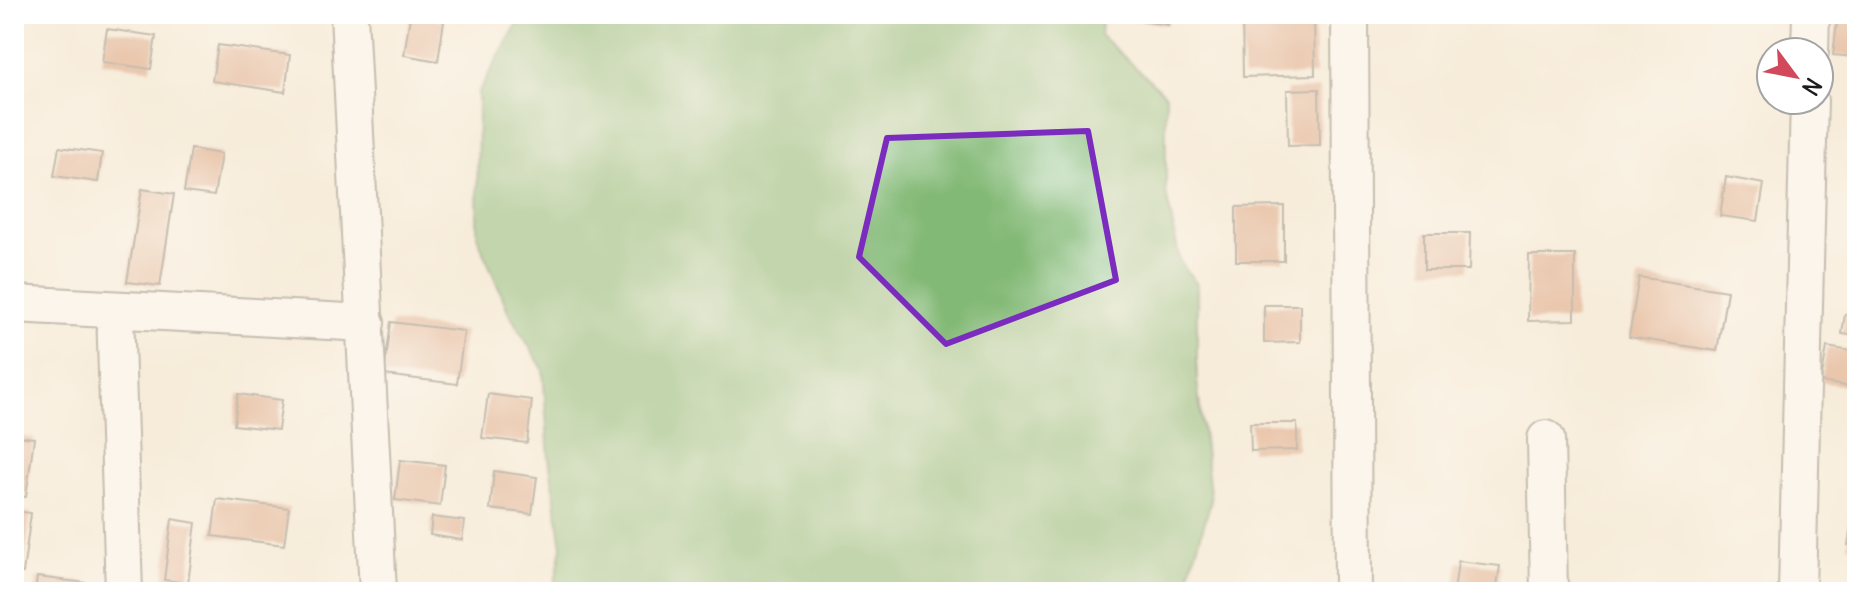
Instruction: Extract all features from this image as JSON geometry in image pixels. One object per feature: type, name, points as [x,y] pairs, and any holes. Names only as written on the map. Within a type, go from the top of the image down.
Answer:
[{"type":"street","points":[[349,14],[378,592]]},
{"type":"street","points":[[1350,14],[1353,592]]},
{"type":"street","points":[[1810,36],[1811,14]]},
{"type":"street","points":[[1797,592],[1809,116]]},
{"type":"street","points":[[14,304],[366,323]]},
{"type":"street","points":[[115,310],[124,592]]},
{"type":"street","points":[[1546,439],[1549,592]]},
{"type":"highlighted area","points":[[1088,131],[1116,280],[946,344],[859,257],[887,138]]},
{"type":"green space","points":[[523,14],[1102,14],[1100,35],[1166,95],[1166,192],[1180,262],[1197,284],[1197,381],[1211,501],[1184,592],[553,592],[562,547],[549,458],[543,369],[509,313],[477,236],[478,93]]},
{"type":"building","points":[[1120,14],[1170,14],[1168,25],[1120,18]]},
{"type":"building","points":[[1242,14],[1314,14],[1315,75],[1243,77]]},
{"type":"building","points":[[1838,14],[1857,14],[1855,57],[1835,55]]},
{"type":"building","points":[[410,16],[444,21],[438,61],[404,55]]},
{"type":"building","points":[[107,29],[156,36],[151,69],[102,62]]},
{"type":"building","points":[[218,45],[290,55],[285,92],[212,81]]},
{"type":"building","points":[[1319,89],[1320,145],[1288,146],[1287,90]]},
{"type":"building","points":[[59,147],[102,153],[98,182],[54,176]]},
{"type":"building","points":[[191,149],[221,154],[214,196],[184,192]]},
{"type":"building","points":[[1726,177],[1764,184],[1758,221],[1720,216]]},
{"type":"building","points":[[142,189],[174,194],[160,286],[127,282]]},
{"type":"building","points":[[1284,206],[1284,261],[1236,261],[1236,207]]},
{"type":"building","points":[[1424,233],[1470,233],[1469,270],[1424,270]]},
{"type":"building","points":[[1529,255],[1575,255],[1575,320],[1528,321]]},
{"type":"building","points":[[1639,277],[1727,291],[1717,351],[1629,337]]},
{"type":"building","points":[[1264,305],[1300,305],[1300,342],[1264,343]]},
{"type":"building","points":[[1845,314],[1857,315],[1857,336],[1842,334]]},
{"type":"building","points":[[391,322],[464,331],[457,384],[384,375]]},
{"type":"building","points":[[1827,347],[1857,352],[1857,388],[1821,382]]},
{"type":"building","points":[[238,394],[282,400],[278,430],[234,425]]},
{"type":"building","points":[[488,394],[532,400],[527,443],[482,438]]},
{"type":"building","points":[[1250,423],[1297,423],[1297,450],[1251,451]]},
{"type":"building","points":[[14,436],[34,438],[26,497],[14,496]]},
{"type":"building","points":[[400,460],[445,465],[440,506],[395,500]]},
{"type":"building","points":[[494,471],[537,477],[532,514],[490,509]]},
{"type":"building","points":[[217,499],[289,508],[284,545],[212,536]]},
{"type":"building","points":[[14,511],[31,513],[23,573],[14,572]]},
{"type":"building","points":[[1853,511],[1857,511],[1857,546],[1848,545]]},
{"type":"building","points":[[432,517],[465,521],[462,540],[430,535]]},
{"type":"building","points":[[172,519],[196,523],[188,583],[164,580]]},
{"type":"building","points":[[1458,561],[1500,566],[1496,592],[1454,592]]},
{"type":"building","points":[[37,577],[87,583],[85,592],[35,592]]}]
